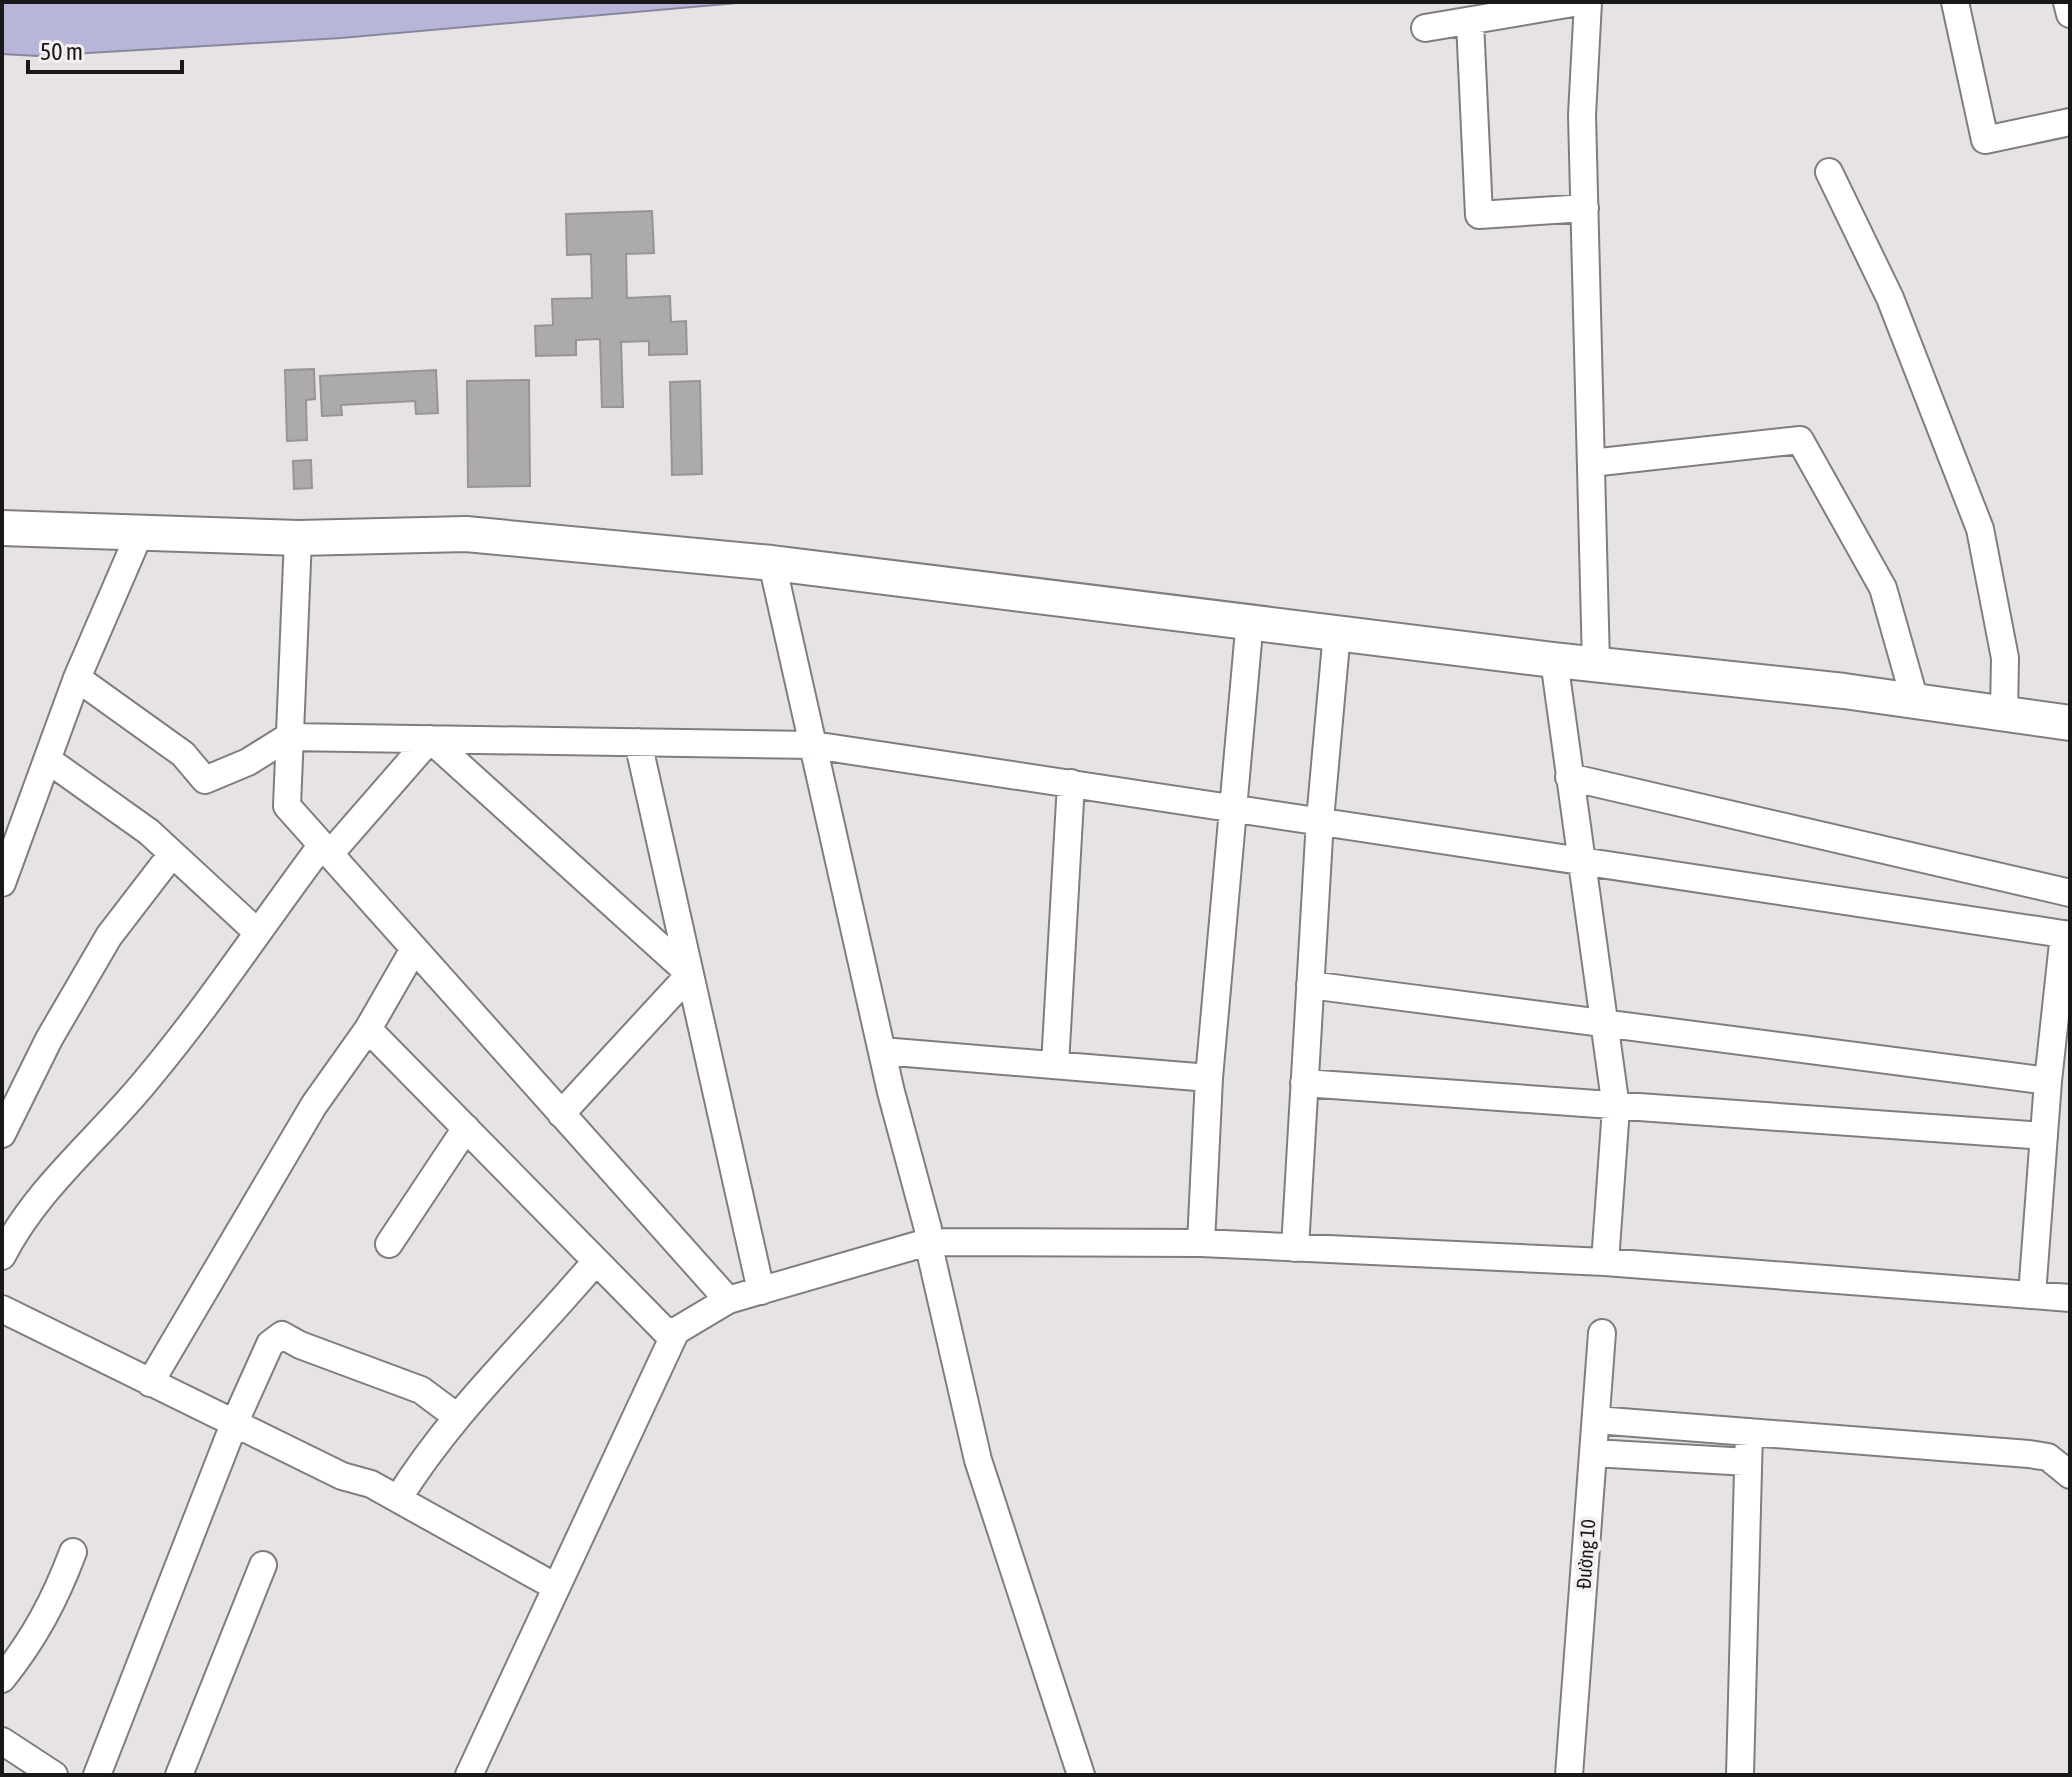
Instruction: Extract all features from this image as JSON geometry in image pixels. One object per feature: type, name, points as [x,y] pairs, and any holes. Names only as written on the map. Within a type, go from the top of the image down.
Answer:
[{"type":"main road","points":[[2,528],[141,530],[298,538],[466,534],[772,563],[1250,619],[1554,660],[1915,701],[2070,723]]},
{"type":"street","points":[[1425,28],[1579,2]]},
{"type":"street","points":[[1588,2],[1582,115],[1596,664]]},
{"type":"street","points":[[1955,2],[1985,140],[2070,122]]},
{"type":"street","points":[[2067,2],[2070,14]]},
{"type":"street","points":[[1470,22],[1479,215],[1585,208]]},
{"type":"street","points":[[1829,172],[1890,298],[1980,529],[2005,658],[2004,713]]},
{"type":"street","points":[[1591,463],[1800,440],[1883,588],[1915,701]]},
{"type":"street","points":[[2,883],[77,678],[141,530]]},
{"type":"street","points":[[298,538],[287,806],[728,1300]]},
{"type":"street","points":[[772,563],[882,1051],[928,1229],[928,1242],[978,1460],[1081,1775]]},
{"type":"street","points":[[1201,1243],[1209,1078],[1250,619]]},
{"type":"street","points":[[1295,1248],[1320,820],[1337,632]]},
{"type":"street","points":[[1554,660],[1615,1105],[1605,1262]]},
{"type":"street","points":[[77,678],[183,754],[205,780],[248,762],[288,737],[813,745],[1233,806],[2067,935],[2048,1081],[2032,1295]]},
{"type":"street","points":[[2,1256],[18,1225],[72,1158],[115,1117],[151,1075],[257,932],[325,850],[430,739]]},
{"type":"street","points":[[430,739],[690,974]]},
{"type":"street","points":[[638,742],[761,1291]]},
{"type":"street","points":[[48,760],[149,832],[257,932]]},
{"type":"street","points":[[1569,777],[2070,893]]},
{"type":"street","points":[[1055,1065],[1071,783]]},
{"type":"street","points":[[2,1134],[11,1093],[109,936],[172,854]]},
{"type":"street","points":[[150,1383],[314,1105],[368,1029],[414,949]]},
{"type":"street","points":[[561,1114],[690,974]]},
{"type":"street","points":[[1310,985],[2048,1081]]},
{"type":"street","points":[[368,1029],[665,1331],[676,1331],[728,1300],[928,1242],[1201,1243],[1605,1262],[2070,1298]]},
{"type":"street","points":[[882,1051],[1209,1078]]},
{"type":"street","points":[[1304,1083],[2044,1136]]},
{"type":"street","points":[[389,1244],[466,1128]]},
{"type":"street","points":[[398,1499],[456,1416],[539,1329],[596,1261]]},
{"type":"street","points":[[2,1309],[234,1424],[398,1499],[556,1587]]},
{"type":"street","points":[[469,1775],[676,1331]]},
{"type":"street","name":"Đường 10","points":[[1569,1775],[1602,1333]]},
{"type":"street","points":[[97,1775],[234,1424],[270,1344],[282,1335],[300,1345],[421,1390],[456,1416]]},
{"type":"street","points":[[1595,1437],[1748,1447],[2029,1454],[2048,1457],[2070,1475]]},
{"type":"street","points":[[1740,1775],[1748,1447]]},
{"type":"street","points":[[2,1679],[28,1646],[53,1603],[73,1552]]},
{"type":"street","points":[[179,1775],[263,1565]]},
{"type":"street","points":[[2,1741],[54,1775]]},
{"type":"water","points":[[2,2],[749,2],[341,38],[38,56],[2,54]]},
{"type":"building","points":[[652,211],[654,253],[626,254],[627,298],[670,296],[671,322],[686,321],[687,354],[649,355],[649,341],[621,342],[623,407],[602,407],[600,339],[576,340],[576,355],[536,356],[535,326],[553,325],[552,299],[592,298],[591,254],[567,255],[566,214]]},
{"type":"building","points":[[314,369],[315,399],[306,400],[307,440],[287,441],[285,370]]},
{"type":"building","points":[[436,370],[438,413],[416,414],[415,401],[341,405],[342,415],[322,416],[320,376]]},
{"type":"building","points":[[529,380],[530,486],[468,487],[467,381]]},
{"type":"building","points":[[700,381],[702,474],[672,475],[670,382]]},
{"type":"building","points":[[311,460],[312,488],[294,489],[293,461]]}]
